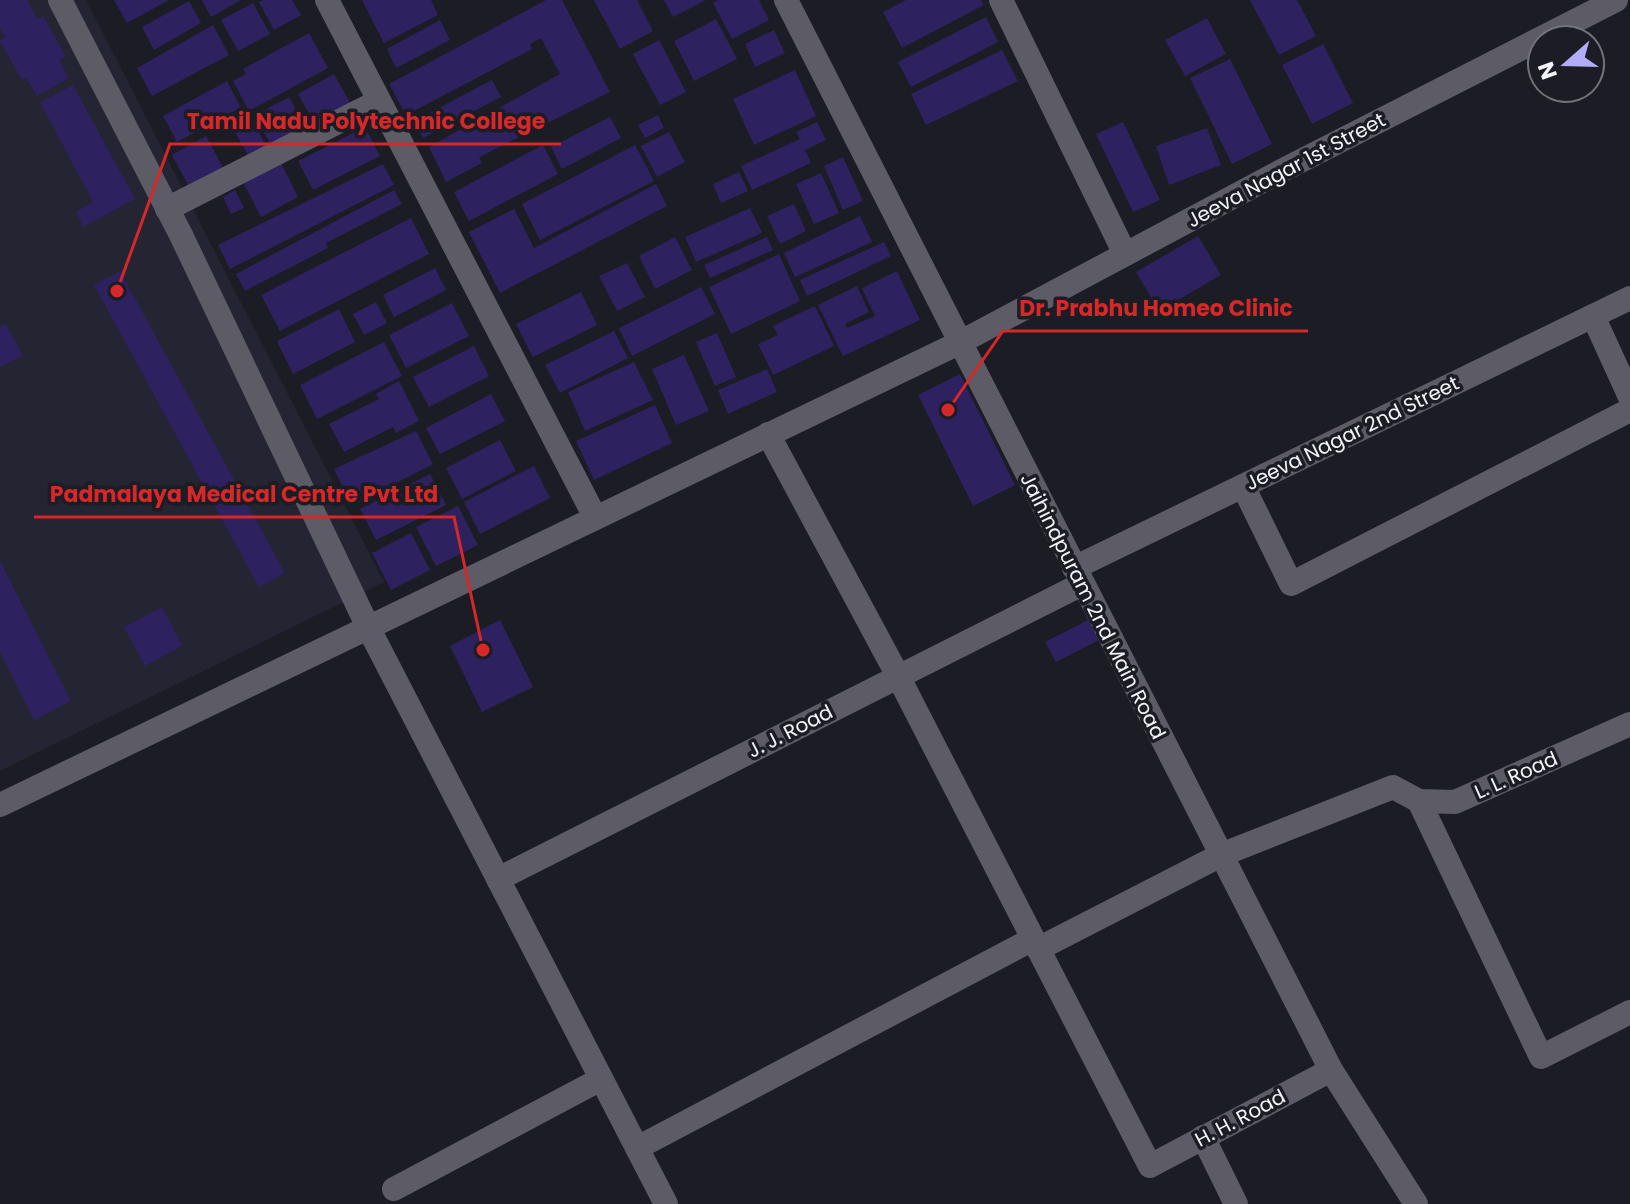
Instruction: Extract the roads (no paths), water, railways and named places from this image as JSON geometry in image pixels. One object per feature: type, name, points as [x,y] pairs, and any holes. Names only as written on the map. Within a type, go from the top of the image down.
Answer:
[{"type":"street","points":[[60,0],[167,209],[368,627],[666,1204]]},
{"type":"street","points":[[327,0],[595,517]]},
{"type":"street","name":"Jaihindpuram 2nd Main Road","points":[[786,0],[1331,1070],[1416,1204]]},
{"type":"street","points":[[1001,0],[1125,254]]},
{"type":"street","name":"Jeeva Nagar 1st Street","points":[[0,805],[959,343],[1616,0]]},
{"type":"street","points":[[167,209],[379,101]]},
{"type":"street","name":"Jeeva Nagar 2nd Street","points":[[1078,576],[1243,486],[1630,298]]},
{"type":"street","points":[[1593,316],[1630,397]]},
{"type":"street","points":[[1243,486],[1291,584],[1630,410]]},
{"type":"street","points":[[768,434],[898,676],[1035,944]]},
{"type":"street","name":"J. J. Road","points":[[498,879],[898,676],[1078,576]]},
{"type":"street","name":"L. L. Road","points":[[637,1148],[1035,944],[1221,855],[1393,787],[1419,801],[1455,802],[1630,724]]},
{"type":"street","points":[[1419,801],[1541,1057],[1630,1012]]},
{"type":"street","name":"H. H. Road","points":[[1035,944],[1150,1166],[1331,1070]]},
{"type":"street","points":[[394,1189],[601,1079]]},
{"type":"street","points":[[1203,1137],[1236,1204]]},
{"type":"place","name":"Tamil Nadu Polytechnic College","points":[[117,291]]},
{"type":"place","name":"Dr. Prabhu Homeo Clinic","points":[[948,410]]},
{"type":"place","name":"Padmalaya Medical Centre Pvt Ltd","points":[[483,650]]}]
